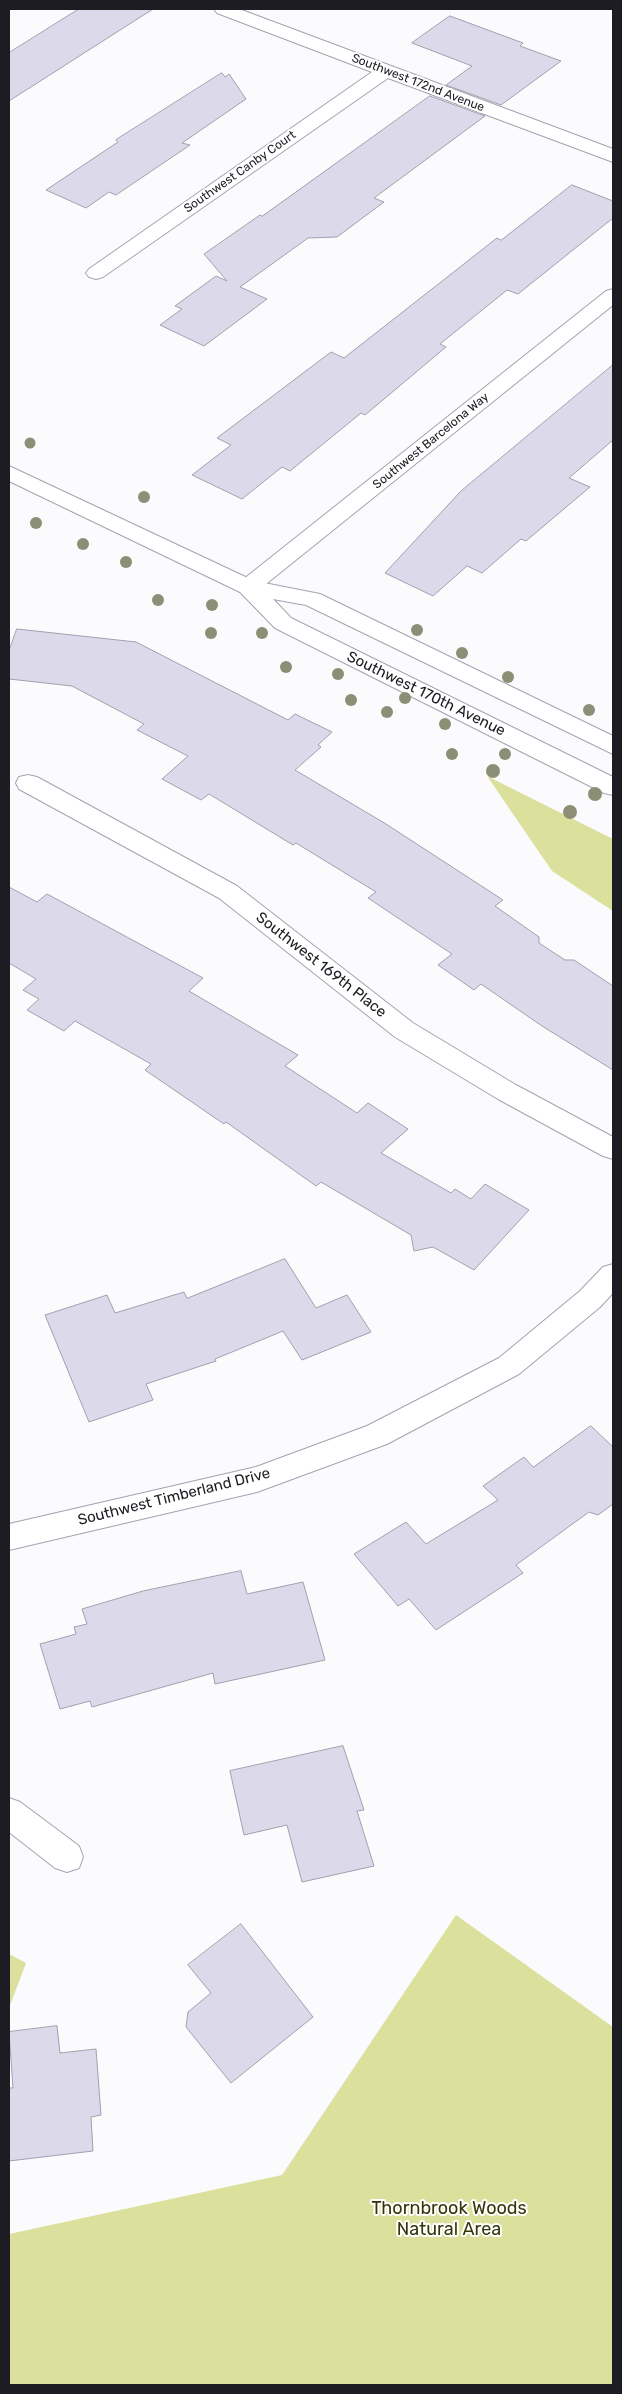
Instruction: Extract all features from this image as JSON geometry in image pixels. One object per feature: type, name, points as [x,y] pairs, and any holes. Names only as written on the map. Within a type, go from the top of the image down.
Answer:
[{"type":"street","name":"Southwest 172nd Avenue","points":[[223,9],[613,156]]},
{"type":"street","name":"Southwest Canby Court","points":[[96,272],[384,71]]},
{"type":"street","name":"Southwest Barcelona Way","points":[[248,587],[613,295]]},
{"type":"street","name":"Southwest 170th Avenue","points":[[9,473],[248,587],[312,599],[613,746]]},
{"type":"street","name":"Southwest 170th Avenue","points":[[248,587],[283,623],[613,787]]},
{"type":"street","name":"Southwest 169th Place","points":[[28,783],[228,892],[404,1030],[507,1092],[613,1149]]},
{"type":"street","name":"Southwest Timberland Drive","points":[[9,1537],[257,1479],[377,1435],[509,1366],[590,1299],[613,1275]]},
{"type":"street","points":[[9,1813],[67,1857]]},
{"type":"green space","points":[[487,776],[613,839],[613,911],[552,871]]},
{"type":"green space","name":"Thornbrook Woods Natural Area","points":[[456,1915],[613,2027],[613,2385],[9,2385],[9,2234],[282,2175]]},
{"type":"green space","points":[[9,1954],[26,1963],[9,2008]]},
{"type":"building","points":[[79,9],[153,9],[9,101],[9,53]]},
{"type":"building","points":[[450,16],[523,43],[520,46],[561,61],[501,105],[446,85],[472,66],[412,43]]},
{"type":"building","points":[[222,73],[225,77],[229,74],[246,99],[182,143],[190,145],[116,195],[109,192],[86,208],[46,190],[118,142],[116,140]]},
{"type":"building","points":[[430,96],[485,116],[374,198],[384,202],[337,237],[308,238],[240,287],[267,299],[204,346],[160,325],[182,309],[175,306],[216,276],[227,281],[204,254],[260,215],[262,216]]},
{"type":"building","points":[[572,185],[613,201],[613,218],[518,294],[507,290],[440,344],[446,347],[365,415],[361,413],[290,471],[282,467],[242,499],[192,475],[231,445],[217,438],[331,352],[344,358],[497,238],[501,240]]},
{"type":"building","points":[[613,365],[613,440],[569,478],[590,487],[526,541],[521,539],[482,573],[467,566],[433,596],[385,573],[461,491]]},
{"type":"building","points":[[17,629],[136,642],[288,720],[295,714],[332,732],[318,745],[321,747],[295,770],[386,824],[503,900],[495,906],[539,937],[539,943],[565,960],[574,960],[613,986],[613,1070],[542,1026],[481,984],[474,990],[438,965],[452,954],[368,898],[376,892],[296,843],[293,845],[209,794],[201,800],[162,779],[188,756],[137,730],[144,724],[72,686],[9,679],[9,651]]},
{"type":"building","points":[[9,887],[37,902],[47,894],[203,978],[189,991],[298,1055],[285,1066],[357,1113],[368,1103],[408,1129],[381,1153],[451,1193],[455,1189],[471,1199],[485,1184],[529,1210],[474,1270],[433,1247],[414,1251],[411,1235],[321,1182],[316,1186],[226,1122],[224,1124],[145,1070],[151,1064],[75,1021],[64,1031],[27,1010],[39,999],[23,990],[36,979],[9,963]]},
{"type":"building","points":[[285,1259],[316,1308],[347,1295],[371,1332],[302,1360],[283,1331],[215,1359],[216,1361],[146,1384],[153,1400],[89,1422],[45,1315],[107,1295],[115,1313],[184,1292],[187,1298]]},
{"type":"building","points":[[591,1426],[613,1447],[613,1504],[598,1515],[589,1512],[516,1565],[523,1573],[436,1630],[409,1599],[398,1606],[354,1554],[406,1522],[426,1544],[498,1500],[483,1486],[524,1457],[533,1467]]},
{"type":"building","points":[[241,1571],[247,1594],[303,1582],[325,1660],[215,1684],[213,1673],[92,1707],[90,1701],[60,1709],[40,1644],[76,1634],[74,1627],[87,1624],[82,1609],[143,1591]]},
{"type":"building","points":[[343,1746],[364,1810],[357,1811],[374,1866],[302,1882],[287,1825],[244,1835],[230,1771]]},
{"type":"building","points":[[241,1924],[313,2017],[231,2083],[186,2027],[188,2012],[211,1993],[188,1965]]},
{"type":"building","points":[[57,2026],[60,2053],[96,2049],[101,2115],[91,2117],[93,2151],[9,2161],[9,2088],[13,2088],[9,2032]]}]
